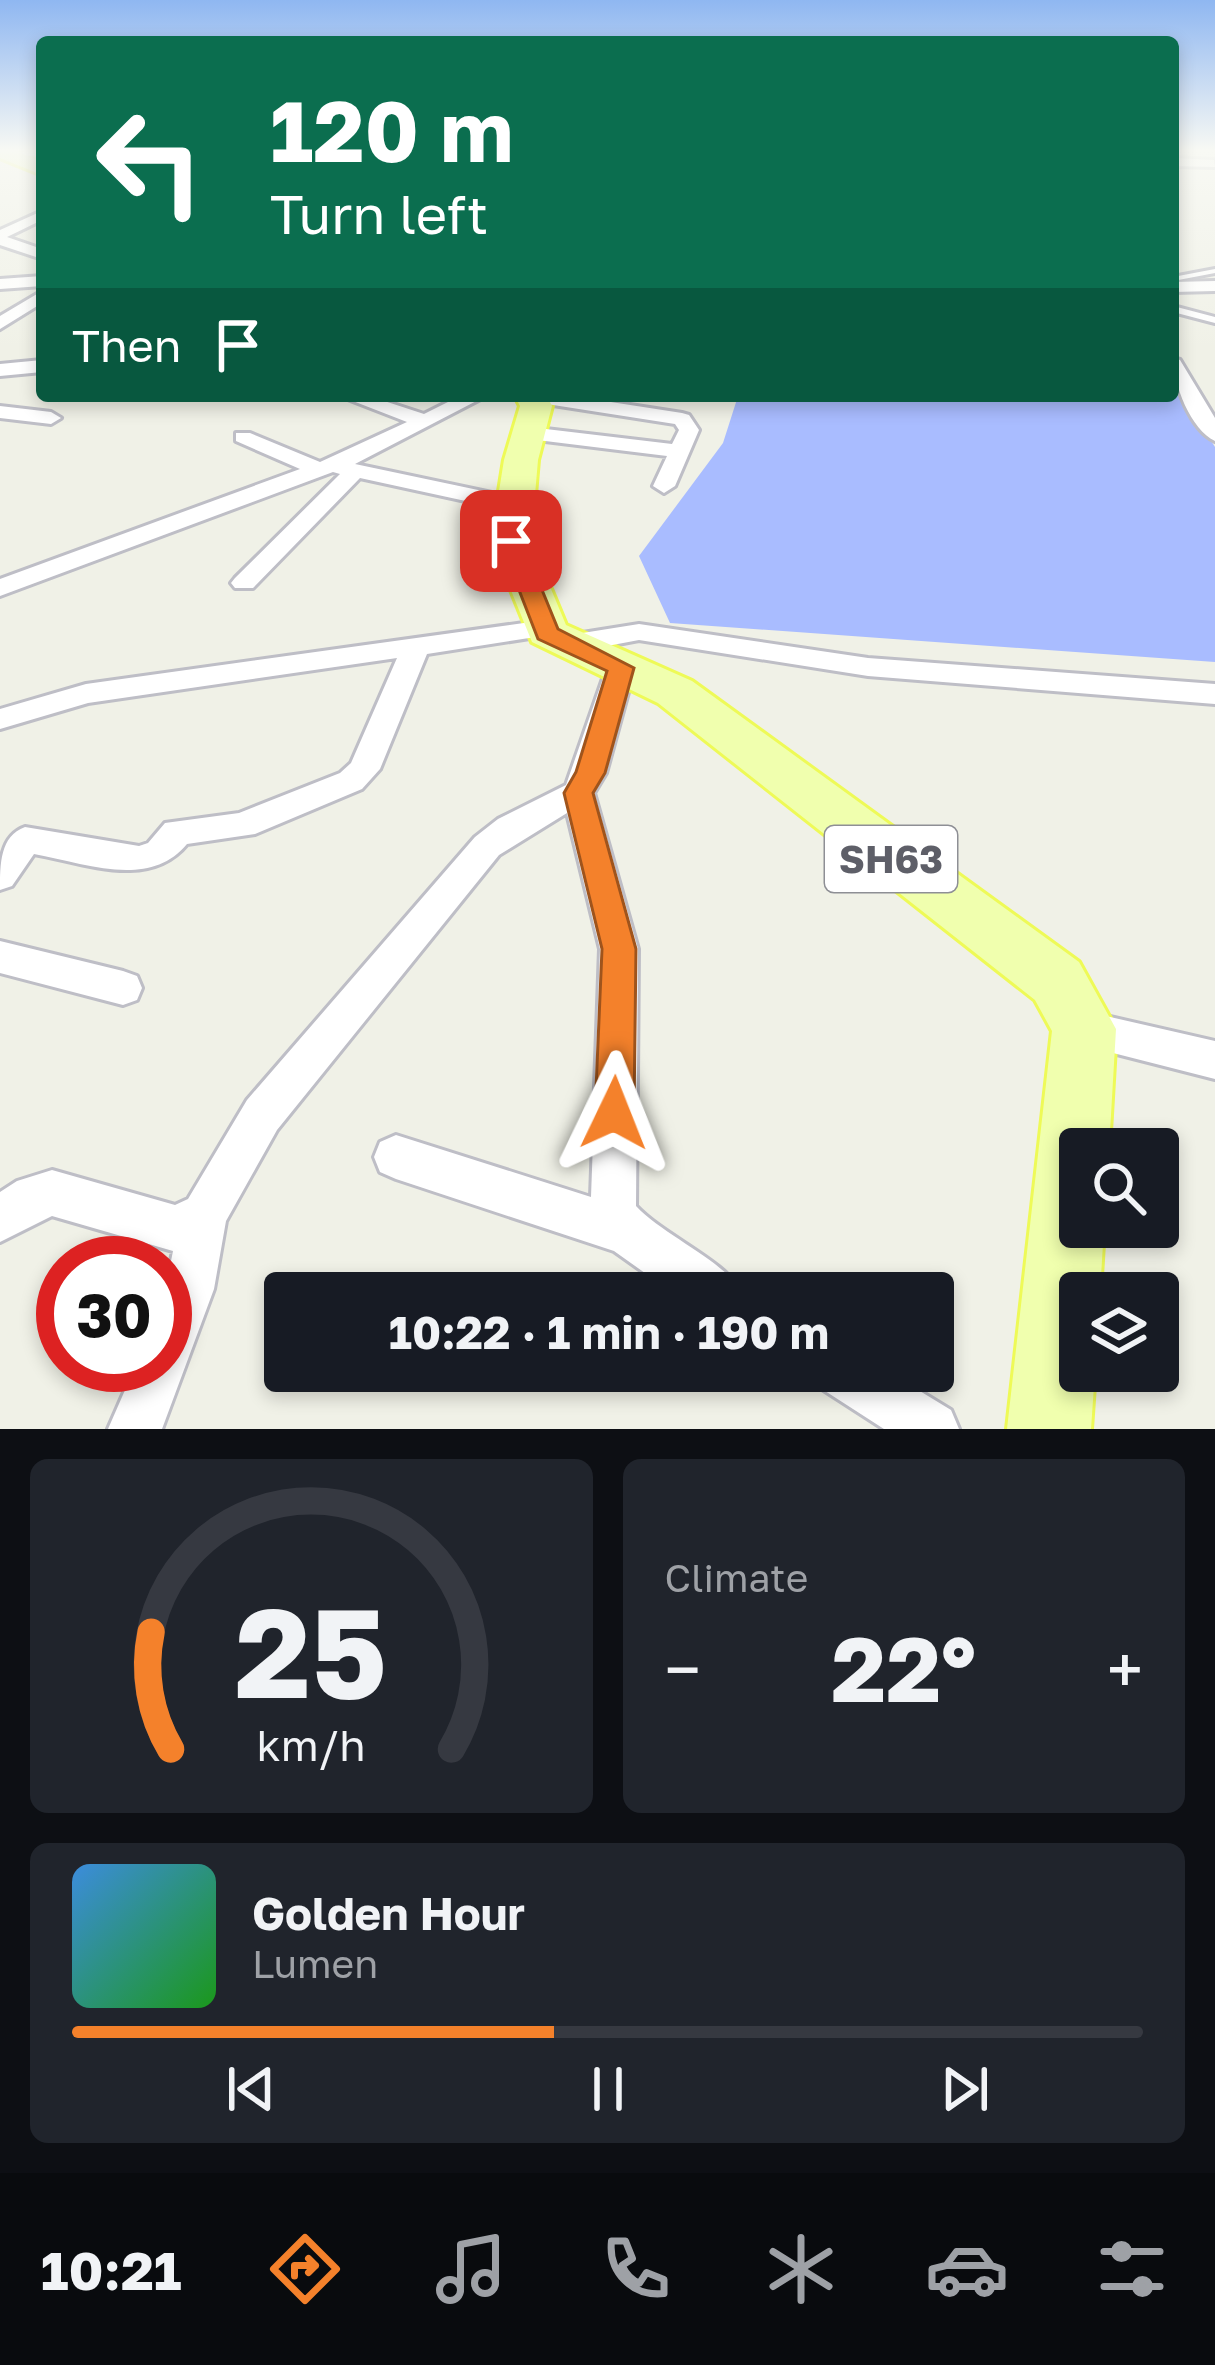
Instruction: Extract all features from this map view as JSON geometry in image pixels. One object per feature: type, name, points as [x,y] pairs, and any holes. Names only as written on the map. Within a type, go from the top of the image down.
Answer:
[{"type":"main road","points":[[531,408],[511,541],[557,636]]},
{"type":"main road","name":"SH63","points":[[557,636],[675,692],[1057,981],[1084,1029]]},
{"type":"main road","points":[[1049,1429],[1084,1029]]},
{"type":"street","points":[[0,238],[32,217]]},
{"type":"street","points":[[0,238],[36,252]]},
{"type":"street","points":[[0,284],[36,281]]},
{"type":"street","points":[[1179,283],[1215,286]]},
{"type":"street","points":[[5,316],[36,299]]},
{"type":"street","points":[[0,370],[36,367]]},
{"type":"street","points":[[1179,374],[1215,435]]},
{"type":"street","points":[[367,402],[424,422]]},
{"type":"street","points":[[0,588],[334,468],[464,402]]},
{"type":"street","points":[[531,408],[680,451]]},
{"type":"street","points":[[531,408],[682,419],[689,430],[664,486]]},
{"type":"street","points":[[0,412],[51,418]]},
{"type":"street","points":[[243,437],[334,468],[516,505]]},
{"type":"street","points":[[244,583],[334,468]]},
{"type":"street","points":[[0,719],[86,694],[416,646],[639,632],[868,667],[1215,694]]},
{"type":"street","points":[[0,902],[8,885],[0,878],[25,839],[139,859],[160,852],[177,832],[242,825],[351,782],[364,769],[416,646]]},
{"type":"street","points":[[192,1278],[204,1215],[262,1115],[461,875],[510,828],[578,793],[590,773],[621,668]]},
{"type":"street","points":[[578,793],[619,949],[612,1196],[613,1215],[623,1231]]},
{"type":"street","points":[[0,957],[123,988]]},
{"type":"street","points":[[1084,1029],[1215,1060]]},
{"type":"street","points":[[396,1156],[623,1231],[685,1272]]},
{"type":"street","points":[[0,1219],[34,1197],[52,1193],[177,1229],[204,1215]]},
{"type":"street","points":[[135,1429],[151,1392]]},
{"type":"street","points":[[873,1392],[932,1429]]},
{"type":"lane","points":[[1179,281],[1215,271]]},
{"type":"lane","points":[[1179,311],[1215,320]]},
{"type":"water","points":[[1179,390],[1215,447],[1215,662],[670,623],[639,556],[723,443],[736,402],[1179,402]]},
{"type":"route","points":[[511,541],[547,633],[621,668],[590,773],[578,793],[619,949],[614,1113]]}]
